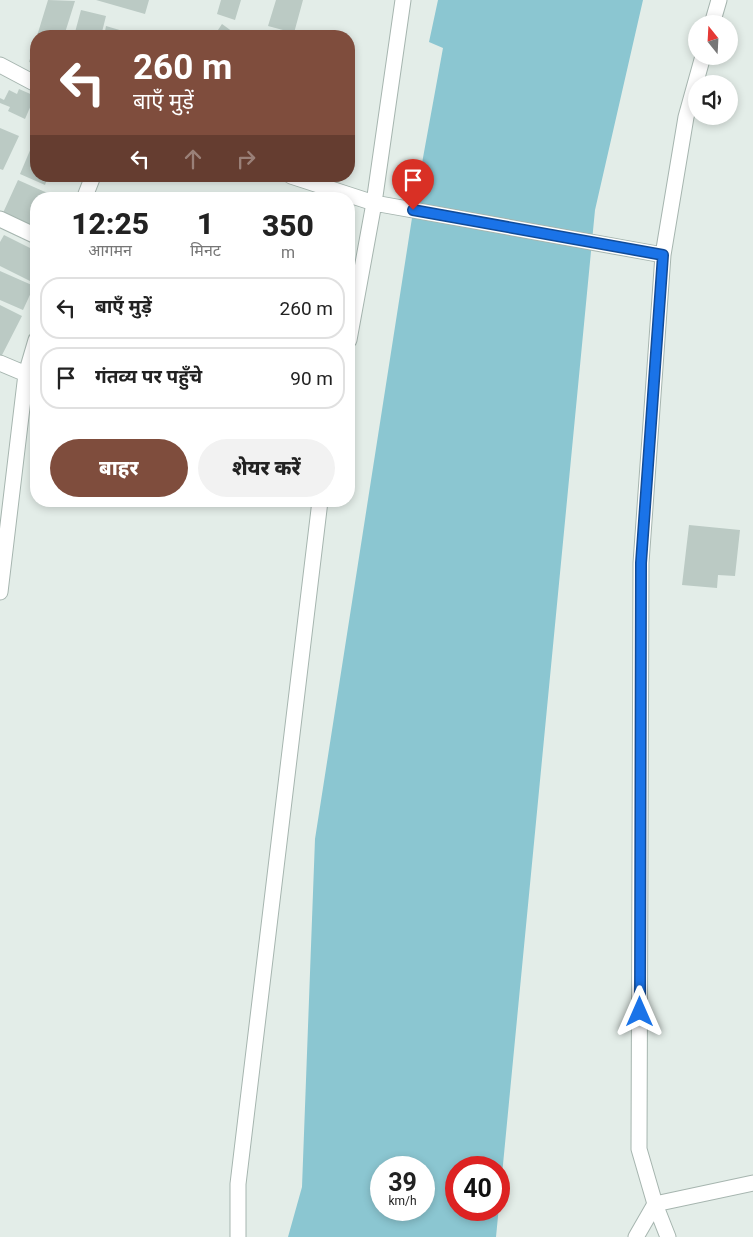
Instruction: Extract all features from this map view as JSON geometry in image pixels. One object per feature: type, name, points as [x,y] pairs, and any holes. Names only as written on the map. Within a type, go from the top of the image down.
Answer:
[{"type":"street","points":[[355,307],[374,203],[403,0]]},
{"type":"street","points":[[715,15],[719,0]]},
{"type":"street","points":[[0,65],[30,81]]},
{"type":"street","points":[[668,1237],[655,1204],[640,1149],[641,563],[663,255],[686,117],[700,65]]},
{"type":"street","points":[[309,182],[340,192]]},
{"type":"street","points":[[355,197],[374,203],[663,255]]},
{"type":"street","points":[[0,219],[30,233]]},
{"type":"street","points":[[0,592],[26,374],[30,360]]},
{"type":"street","points":[[0,363],[26,374]]},
{"type":"street","points":[[238,1237],[238,1184],[319,507]]},
{"type":"street","points":[[636,1237],[655,1204],[753,1183]]},
{"type":"water","points":[[438,0],[643,0],[595,210],[504,1156],[445,1156],[445,1221],[498,1221],[496,1237],[288,1237],[302,1187],[315,839],[412,218],[443,48],[429,42]]},
{"type":"building","points":[[48,0],[75,1],[66,30],[39,30]]},
{"type":"building","points":[[96,0],[149,0],[145,14]]},
{"type":"building","points":[[221,0],[241,0],[235,20],[217,14]]},
{"type":"building","points":[[276,0],[303,0],[295,30],[283,30],[268,26]]},
{"type":"building","points":[[81,10],[106,16],[102,30],[76,30]]},
{"type":"building","points":[[222,24],[230,30],[218,30]]},
{"type":"building","points":[[106,26],[120,30],[105,30]]},
{"type":"building","points":[[19,89],[30,94],[30,108],[25,119],[8,111],[10,107],[0,103],[0,98],[4,100],[9,90],[17,94]]},
{"type":"building","points":[[0,128],[19,136],[3,170],[0,169]]},
{"type":"building","points":[[30,150],[30,178],[20,174]]},
{"type":"building","points":[[18,180],[45,192],[30,192],[30,228],[2,215]]},
{"type":"building","points":[[4,235],[30,248],[30,281],[0,266],[0,242]]},
{"type":"building","points":[[0,271],[30,284],[30,295],[23,310],[0,300]]},
{"type":"building","points":[[0,305],[22,316],[0,359]]},
{"type":"building","points":[[689,525],[740,530],[735,576],[718,575],[717,588],[682,585]]},
{"type":"route","points":[[413,210],[663,255],[641,563],[640,1012]]}]
